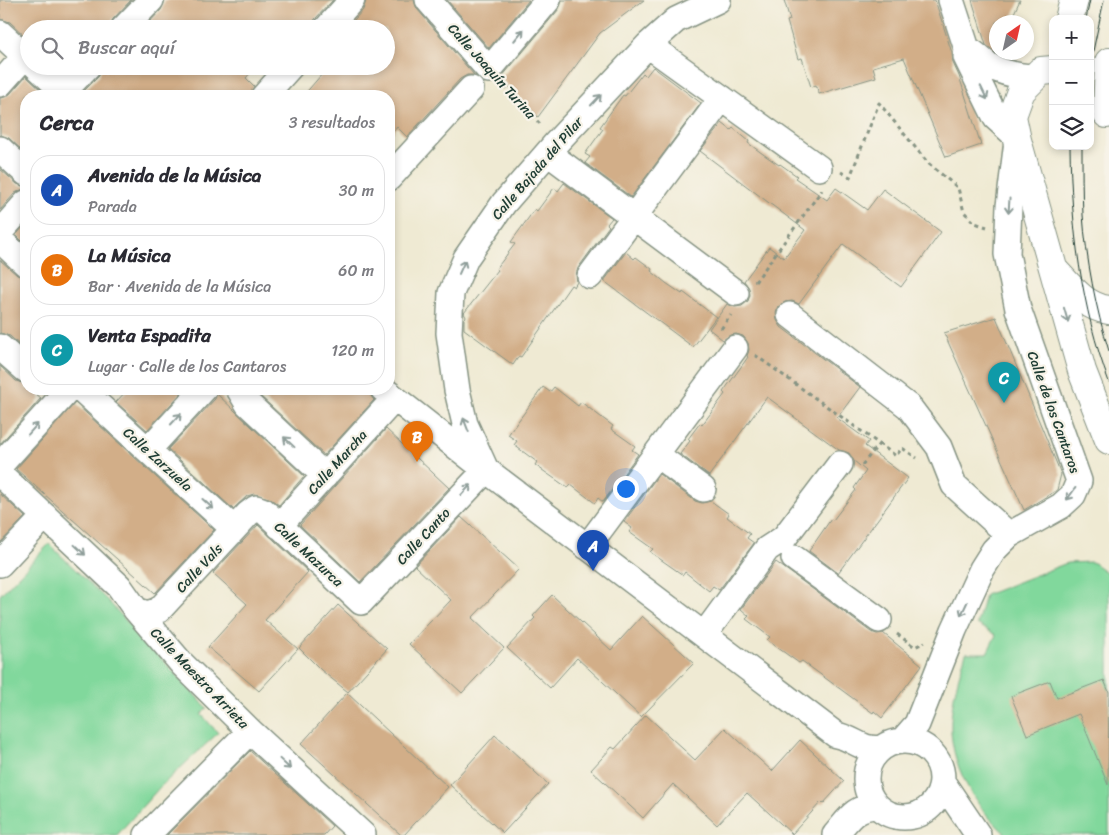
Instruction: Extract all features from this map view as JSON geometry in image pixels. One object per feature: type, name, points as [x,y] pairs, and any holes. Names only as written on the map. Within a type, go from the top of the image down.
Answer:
[{"type":"main road","points":[[1069,15],[1074,0]]},
{"type":"main road","points":[[1108,117],[1109,62]]},
{"type":"main road","points":[[1045,68],[1021,91],[1014,106],[1012,116],[1016,138],[1082,371],[1109,440]]},
{"type":"main road","points":[[1094,92],[1099,98],[1108,117]]},
{"type":"main road","points":[[1052,268],[1086,302],[1097,308],[1109,310]]},
{"type":"street","points":[[131,20],[150,0]]},
{"type":"street","points":[[334,20],[352,0]]},
{"type":"street","name":"Calle Joaquín Turina","points":[[428,0],[489,70]]},
{"type":"street","points":[[489,70],[548,0]]},
{"type":"street","name":"Calle Bajada del Pilar","points":[[486,470],[465,424],[457,390],[449,333],[451,293],[466,258],[504,203],[553,147],[648,45],[673,10],[718,0]]},
{"type":"street","points":[[951,0],[967,49],[966,57],[996,118],[1016,138]]},
{"type":"street","points":[[0,34],[20,52]]},
{"type":"street","points":[[648,45],[819,168]]},
{"type":"street","points":[[967,49],[975,52],[988,65],[1005,73],[1045,68]]},
{"type":"street","points":[[0,84],[20,69]]},
{"type":"street","points":[[45,75],[62,90]]},
{"type":"street","points":[[69,90],[81,75]]},
{"type":"street","points":[[270,90],[284,75]]},
{"type":"street","points":[[395,171],[471,89]]},
{"type":"street","points":[[590,276],[722,98]]},
{"type":"street","name":"Calle de los Cantaros","points":[[891,744],[917,724],[947,647],[982,569],[994,550],[1009,534],[1061,506],[1072,495],[1079,481],[1018,309],[1007,254],[1009,206],[1016,138]]},
{"type":"street","points":[[553,147],[634,216],[739,299]]},
{"type":"street","points":[[0,149],[20,167]]},
{"type":"street","points":[[0,232],[20,210]]},
{"type":"street","points":[[0,240],[20,258]]},
{"type":"street","points":[[790,315],[882,384],[909,407],[939,447],[954,485],[1009,534]]},
{"type":"street","points":[[587,547],[736,343]]},
{"type":"street","points":[[0,347],[20,365]]},
{"type":"street","points":[[414,414],[423,417],[442,413],[449,407],[457,390]]},
{"type":"street","points":[[0,465],[61,395]]},
{"type":"street","name":"Calle Zarzuela","points":[[70,395],[148,450],[234,529]]},
{"type":"street","points":[[148,450],[198,395]]},
{"type":"street","points":[[243,395],[248,404],[325,476]]},
{"type":"street","name":"Calle Marcha","points":[[279,526],[325,476],[387,395]]},
{"type":"street","points":[[389,395],[836,735],[847,737],[865,748],[913,742],[932,752],[942,772],[943,783],[940,793],[926,811],[896,818]]},
{"type":"street","points":[[665,461],[703,489]]},
{"type":"street","points":[[704,635],[767,549],[784,538],[840,464]]},
{"type":"street","name":"Calle Canto","points":[[361,602],[486,470]]},
{"type":"street","name":"Calle Maestro Arrieta","points":[[0,474],[118,586],[182,664],[353,832]]},
{"type":"street","name":"Calle Vals","points":[[136,610],[147,614],[159,610],[256,508]]},
{"type":"street","name":"Calle Mazurca","points":[[256,508],[264,511],[361,602]]},
{"type":"street","points":[[2,559],[45,516]]},
{"type":"street","points":[[794,558],[879,620]]},
{"type":"street","points":[[147,835],[250,731]]},
{"type":"street","points":[[836,735],[840,744],[850,753],[866,776]]},
{"type":"street","points":[[891,744],[873,756],[868,765],[866,787],[870,797],[896,818]]},
{"type":"street","points":[[943,783],[978,835]]},
{"type":"street","points":[[835,835],[857,810],[866,806],[896,818],[936,816],[966,835]]},
{"type":"path","name":"Calle Joaquín Turina","points":[[489,70],[553,147]]},
{"type":"path","points":[[819,168],[836,170],[850,177],[880,103],[928,163],[958,188],[964,212],[975,223]]},
{"type":"path","points":[[819,194],[739,299],[736,343],[896,456],[902,448]]},
{"type":"path","points":[[879,620],[915,648],[925,642],[947,647]]},
{"type":"green space","points":[[49,544],[108,601],[207,708],[201,714],[218,733],[159,788],[117,835],[0,835],[0,595]]},
{"type":"green space","points":[[1092,562],[1109,574],[1109,835],[1007,835],[984,812],[966,784],[954,753],[951,721],[956,687],[963,661],[966,653],[987,653],[996,635],[977,624],[985,595],[1067,563]]},
{"type":"building","points":[[0,0],[131,0],[113,20],[20,20],[20,31],[10,22],[0,19]]},
{"type":"building","points":[[165,0],[333,0],[315,20],[152,20],[161,10]]},
{"type":"building","points":[[366,0],[414,0],[417,9],[474,75],[467,75],[460,79],[407,137],[397,127],[395,130],[395,90],[308,90],[321,75],[395,75],[395,20],[354,20],[363,10]]},
{"type":"building","points":[[447,0],[529,0],[489,48]]},
{"type":"building","points":[[562,0],[644,0],[600,33],[538,117],[501,78],[559,9]]},
{"type":"building","points":[[784,0],[935,0],[952,53],[953,63],[981,145],[946,157],[904,58],[873,67],[876,77],[819,94],[816,85],[811,87],[802,58],[798,59],[787,21],[790,20]]},
{"type":"building","points":[[972,0],[1020,0],[1013,15],[989,15],[989,47],[986,45]]},
{"type":"building","points":[[653,67],[701,103],[631,197],[585,163],[590,157],[585,154],[603,129],[600,127],[623,95],[625,96],[643,73],[646,76]]},
{"type":"building","points":[[248,75],[246,78],[254,86],[252,90],[85,90],[99,76]]},
{"type":"building","points":[[26,76],[41,90],[20,90],[20,148],[9,138],[0,135],[0,98],[10,94]]},
{"type":"building","points":[[722,123],[731,130],[733,128],[749,141],[748,143],[797,176],[795,178],[827,200],[836,188],[867,210],[883,189],[941,232],[901,287],[843,244],[799,304],[792,301],[785,302],[779,306],[776,313],[781,327],[860,387],[837,418],[869,441],[865,446],[908,478],[838,573],[809,551],[831,519],[833,520],[856,490],[854,488],[866,471],[854,461],[849,453],[839,450],[767,397],[709,476],[680,454],[700,423],[702,425],[725,394],[723,392],[748,357],[748,343],[743,336],[730,335],[723,340],[709,329],[727,304],[735,307],[742,306],[748,301],[750,295],[749,288],[744,281],[769,247],[784,258],[805,230],[700,151]]},
{"type":"building","points":[[0,169],[20,185],[20,190],[15,193],[0,210]]},
{"type":"building","points":[[564,183],[612,218],[607,224],[609,226],[578,268],[577,282],[574,287],[571,285],[521,357],[519,356],[513,365],[464,329],[464,319],[466,317],[464,313],[498,270],[496,269],[515,244],[511,242],[535,209],[537,211],[554,188],[558,191]]},
{"type":"building","points":[[20,231],[20,239],[16,235]]},
{"type":"building","points":[[626,252],[634,259],[636,257],[666,283],[682,294],[683,292],[716,317],[693,347],[604,281]]},
{"type":"building","points":[[0,260],[20,276],[20,345],[10,336],[0,333]]},
{"type":"building","points":[[996,317],[1061,474],[1057,490],[1024,510],[944,333]]},
{"type":"building","points":[[0,366],[16,381],[20,382],[20,395],[37,395],[41,398],[0,444]]},
{"type":"building","points":[[543,387],[550,392],[554,387],[578,406],[581,402],[613,426],[611,429],[635,446],[632,450],[638,454],[603,502],[598,498],[595,503],[571,485],[568,488],[535,465],[537,462],[514,445],[517,441],[508,435]]},
{"type":"building","points":[[122,395],[179,395],[147,430],[116,402]]},
{"type":"building","points":[[218,395],[304,476],[279,505],[269,498],[254,494],[247,496],[233,509],[168,449]]},
{"type":"building","points":[[259,395],[370,395],[374,400],[324,455]]},
{"type":"building","points":[[75,403],[214,530],[155,593],[16,469]]},
{"type":"building","points":[[386,429],[449,488],[360,582],[300,525]]},
{"type":"building","points":[[659,474],[695,501],[702,503],[711,501],[729,514],[727,517],[750,534],[747,538],[754,543],[719,590],[713,586],[709,591],[685,572],[683,575],[650,552],[653,549],[629,532],[632,528],[624,522]]},
{"type":"building","points":[[0,494],[25,517],[0,543]]},
{"type":"building","points":[[461,517],[519,569],[472,618],[504,648],[462,693],[409,644],[451,600],[415,566]]},
{"type":"building","points":[[258,525],[308,572],[265,620],[298,649],[259,691],[208,647],[247,604],[213,573]]},
{"type":"building","points":[[776,562],[871,632],[883,633],[922,665],[882,718],[802,661],[799,663],[767,640],[770,637],[746,619],[749,616],[741,609]]},
{"type":"building","points":[[552,595],[611,650],[642,616],[694,663],[641,717],[577,658],[550,688],[507,648],[535,618],[533,616]]},
{"type":"building","points":[[338,605],[387,649],[348,692],[321,670],[299,648]]},
{"type":"building","points":[[1104,680],[1109,692],[1108,785],[1079,714],[1027,735],[1011,696],[1050,681],[1057,698]]},
{"type":"building","points":[[347,693],[448,787],[404,835],[401,835],[301,744]]},
{"type":"building","points":[[646,715],[695,760],[725,728],[772,771],[800,740],[844,781],[823,804],[821,802],[792,834],[747,793],[717,825],[673,784],[643,818],[591,770],[612,747],[615,749]]},
{"type":"building","points":[[495,735],[548,784],[503,833],[450,785]]},
{"type":"building","points":[[250,751],[332,826],[324,835],[167,835]]},
{"type":"tram line","points":[[1087,15],[1090,0]]},
{"type":"tram line","points":[[1091,60],[1104,0]]},
{"type":"tram line","points":[[1070,150],[1075,236],[1079,266],[1091,325],[1109,382]]},
{"type":"tram line","points":[[1082,150],[1083,215],[1086,249],[1096,301],[1109,351]]},
{"type":"place","name":"Venta Espadita","points":[[1004,403]]},
{"type":"place","name":"La Música","points":[[417,462]]},
{"type":"place","name":"Avenida de la Música","points":[[593,571]]}]
